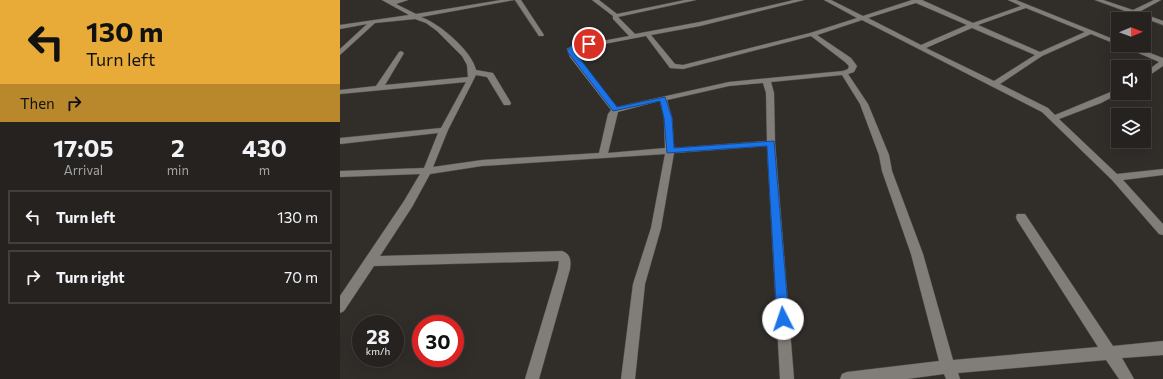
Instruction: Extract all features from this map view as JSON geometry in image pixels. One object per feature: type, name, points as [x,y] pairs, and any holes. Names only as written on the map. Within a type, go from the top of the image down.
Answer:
[{"type":"street","points":[[388,2],[405,0]]},
{"type":"street","points":[[340,27],[511,0]]},
{"type":"street","points":[[518,0],[541,35]]},
{"type":"street","points":[[594,0],[616,16],[615,18],[633,36]]},
{"type":"street","points":[[616,16],[693,0]]},
{"type":"street","points":[[615,110],[572,56],[570,49],[700,24],[801,0]]},
{"type":"street","points":[[827,0],[1045,110],[1115,178],[1163,231]]},
{"type":"street","points":[[647,34],[673,66],[678,67],[812,34],[917,0],[1040,55]]},
{"type":"street","points":[[1011,0],[1111,40]]},
{"type":"street","points":[[1098,0],[1130,12]]},
{"type":"street","points":[[1135,12],[1158,0]]},
{"type":"street","points":[[340,307],[408,204],[427,171],[444,130],[472,75],[470,61],[446,34],[432,24],[388,2]]},
{"type":"street","points":[[922,47],[973,25],[1027,6]]},
{"type":"street","points":[[1151,19],[1163,23]]},
{"type":"street","points":[[340,53],[373,22]]},
{"type":"street","points":[[995,84],[1040,55],[1091,32]]},
{"type":"street","points":[[603,156],[612,114],[615,110],[729,84],[844,73],[851,70],[853,66],[812,34]]},
{"type":"street","points":[[1139,52],[1163,62],[1151,71]]},
{"type":"street","points":[[379,88],[401,53]]},
{"type":"street","points":[[844,73],[864,104],[884,155],[887,172],[917,254],[951,373]]},
{"type":"street","points":[[340,92],[472,75],[490,75],[507,103]]},
{"type":"street","points":[[766,80],[770,93],[771,143],[787,379]]},
{"type":"street","points":[[1054,118],[1098,101],[1111,94]]},
{"type":"street","points":[[628,379],[639,284],[656,228],[670,151],[668,118],[663,98]]},
{"type":"street","points":[[340,141],[444,130]]},
{"type":"street","points":[[340,174],[427,171],[482,163],[603,156],[771,143]]},
{"type":"street","points":[[1115,178],[1163,172]]},
{"type":"street","points":[[1021,217],[1128,379]]},
{"type":"street","points":[[370,261],[562,256],[565,260],[564,269],[532,379]]},
{"type":"street","points":[[847,379],[951,373],[1110,353],[1163,348]]},
{"type":"route","points":[[589,44],[574,47],[570,49],[570,51],[572,56],[615,110],[663,98],[668,118],[670,151],[771,143],[783,319]]}]
